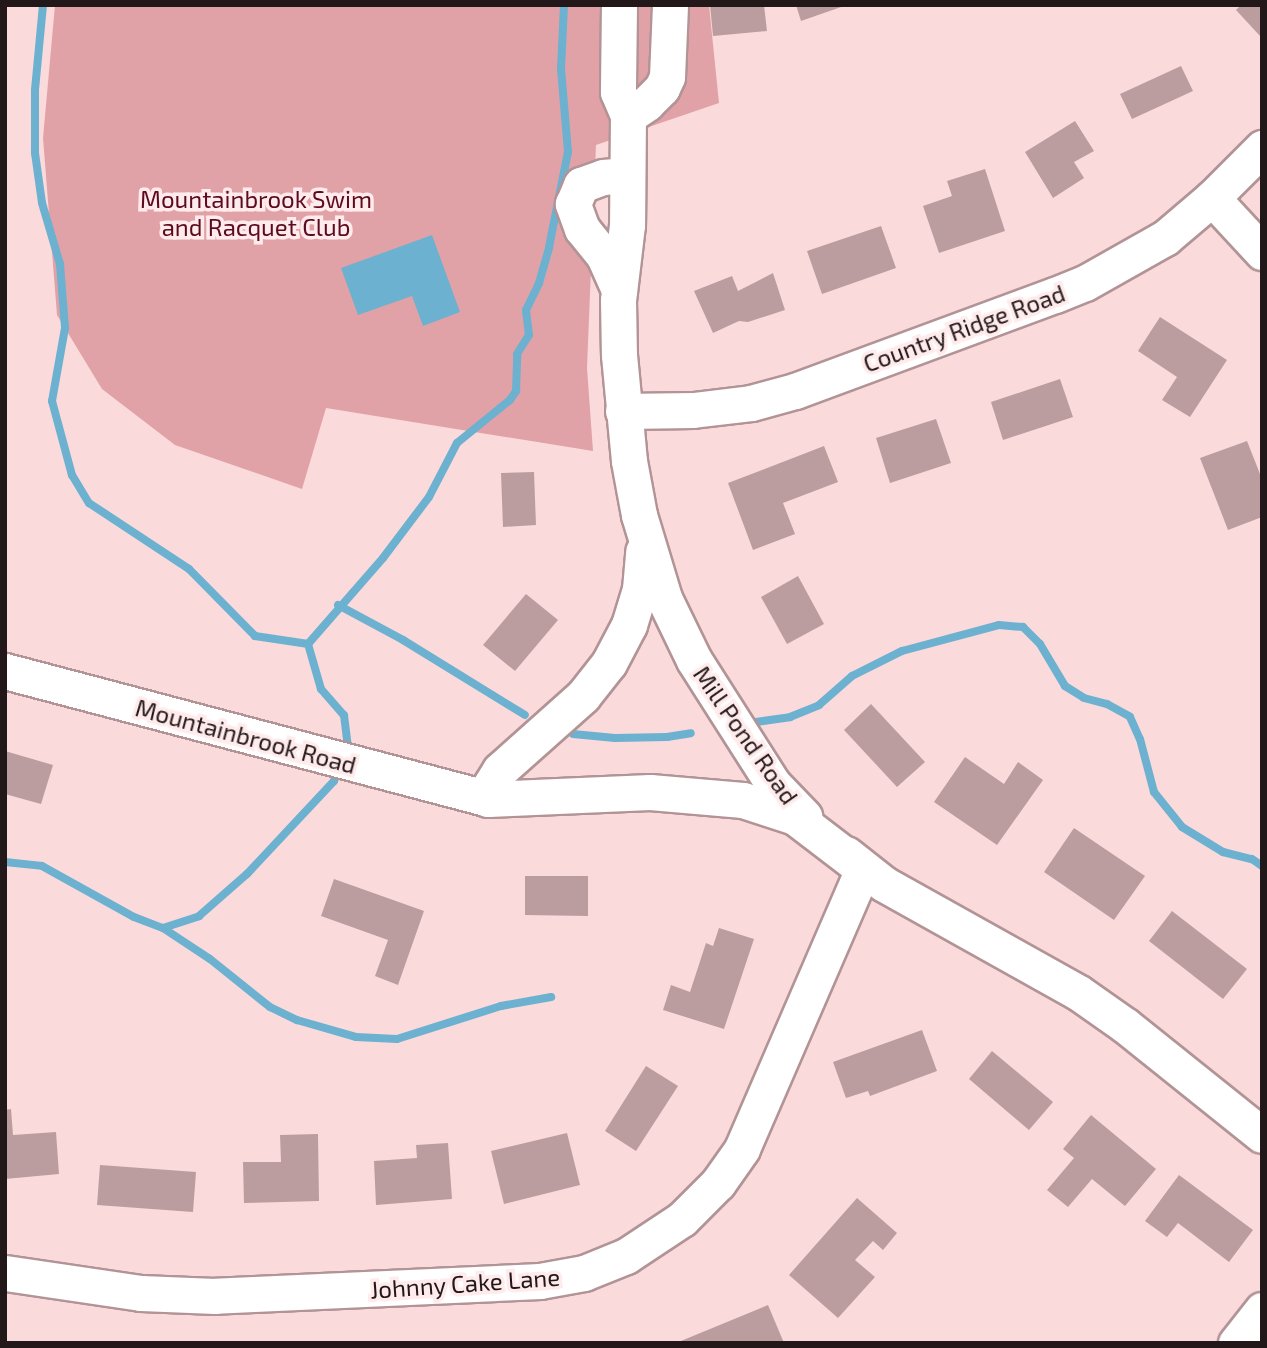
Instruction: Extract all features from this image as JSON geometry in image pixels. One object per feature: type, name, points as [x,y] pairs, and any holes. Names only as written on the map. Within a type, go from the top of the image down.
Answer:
[{"type":"street","name":"Mill Pond Road","points":[[619,5],[618,92],[628,117],[627,225],[619,290],[619,355],[629,461],[639,515],[664,598],[694,660],[773,784],[793,807],[863,869],[1079,993],[1126,1026],[1262,1135]]},
{"type":"street","points":[[628,117],[662,88],[667,77],[670,5]]},
{"type":"street","name":"Country Ridge Road","points":[[624,411],[693,410],[727,406],[795,391],[1086,283],[1164,238],[1212,198],[1262,148]]},
{"type":"street","points":[[619,290],[604,256],[582,229],[573,204],[581,185],[603,177],[627,175]]},
{"type":"street","points":[[1212,198],[1262,252]]},
{"type":"street","points":[[488,799],[490,786],[500,770],[583,696],[609,663],[629,625],[640,589],[643,554],[639,515]]},
{"type":"street","name":"Mountainbrook Road","points":[[5,671],[488,799],[650,792],[743,800],[795,817],[863,869]]},
{"type":"street","name":"Johnny Cake Lane","points":[[5,1273],[141,1293],[215,1296],[540,1281],[584,1273],[626,1256],[682,1219],[718,1183],[743,1149],[863,869]]},
{"type":"street","points":[[1236,1343],[1262,1310]]},
{"type":"green space","name":"Mountainbrook Swim and Racquet Club","points":[[55,5],[709,5],[719,103],[596,145],[587,368],[593,451],[326,408],[302,489],[175,445],[102,389],[57,315],[43,138]]},
{"type":"water","points":[[432,235],[460,312],[423,326],[412,296],[358,315],[341,268]]},
{"type":"building","points":[[710,5],[764,5],[767,31],[713,36]]},
{"type":"building","points":[[796,5],[844,5],[844,6],[801,21]]},
{"type":"building","points":[[1241,5],[1262,5],[1260,36],[1236,10]]},
{"type":"building","points":[[1181,66],[1193,91],[1132,119],[1120,94]]},
{"type":"building","points":[[1075,121],[1094,151],[1074,162],[1084,178],[1053,198],[1025,152]]},
{"type":"building","points":[[985,169],[1005,231],[939,253],[923,206],[952,196],[947,181]]},
{"type":"building","points":[[881,226],[896,268],[822,294],[807,251]]},
{"type":"building","points":[[773,273],[785,310],[748,322],[739,321],[713,333],[694,291],[732,276],[738,291]]},
{"type":"building","points":[[1160,317],[1227,360],[1190,417],[1162,400],[1177,377],[1138,351]]},
{"type":"building","points":[[1060,379],[1073,417],[1003,440],[991,402]]},
{"type":"building","points":[[936,419],[951,463],[890,483],[876,438]]},
{"type":"building","points":[[1247,441],[1262,479],[1262,517],[1228,530],[1200,458]]},
{"type":"building","points":[[824,446],[838,482],[783,503],[795,534],[753,550],[728,483]]},
{"type":"building","points":[[534,472],[536,525],[503,527],[501,473]]},
{"type":"building","points":[[798,576],[824,624],[787,644],[761,597]]},
{"type":"building","points":[[526,594],[558,620],[515,671],[483,645]]},
{"type":"building","points":[[871,704],[925,762],[897,787],[844,730]]},
{"type":"building","points":[[5,751],[53,765],[41,804],[5,794]]},
{"type":"building","points":[[965,757],[1004,784],[1018,762],[1043,780],[997,845],[934,802]]},
{"type":"building","points":[[1074,828],[1145,876],[1114,920],[1044,872]]},
{"type":"building","points":[[525,876],[588,876],[588,916],[525,915]]},
{"type":"building","points":[[334,879],[424,911],[398,985],[375,976],[388,940],[321,916]]},
{"type":"building","points":[[1172,911],[1247,969],[1223,999],[1149,941]]},
{"type":"building","points":[[719,928],[754,939],[724,1029],[663,1010],[671,985],[690,992],[706,943],[713,946]]},
{"type":"building","points":[[922,1030],[937,1071],[870,1096],[868,1091],[846,1098],[833,1062]]},
{"type":"building","points":[[992,1051],[1053,1102],[1029,1130],[969,1079]]},
{"type":"building","points":[[646,1066],[678,1086],[636,1151],[605,1131]]},
{"type":"building","points":[[11,1109],[13,1135],[56,1132],[59,1174],[5,1179],[5,1110]]},
{"type":"building","points":[[1091,1115],[1156,1169],[1125,1206],[1092,1179],[1068,1207],[1047,1190],[1074,1158],[1063,1149]]},
{"type":"building","points":[[567,1133],[580,1185],[504,1204],[491,1151]]},
{"type":"building","points":[[318,1134],[319,1201],[244,1203],[243,1162],[281,1162],[280,1135]]},
{"type":"building","points":[[448,1143],[452,1199],[376,1205],[374,1161],[417,1158],[416,1145]]},
{"type":"building","points":[[100,1165],[196,1172],[193,1212],[97,1205]]},
{"type":"building","points":[[1179,1175],[1253,1230],[1229,1262],[1178,1223],[1167,1237],[1145,1221]]},
{"type":"building","points":[[857,1198],[897,1233],[883,1250],[873,1241],[855,1260],[875,1277],[838,1318],[789,1275]]},
{"type":"building","points":[[768,1305],[784,1343],[676,1343]]},
{"type":"waterway","points":[[43,5],[35,90],[35,153],[42,203],[60,264],[65,328],[52,401],[72,475],[89,503],[189,569],[255,636],[308,644]]},
{"type":"waterway","points":[[308,644],[383,558],[429,497],[457,443],[510,400],[516,391],[517,354],[529,335],[526,310],[539,283],[549,247],[568,152],[561,69],[564,5]]},
{"type":"waterway","points":[[338,605],[403,640],[525,715]]},
{"type":"waterway","points":[[756,722],[790,717],[819,705],[852,676],[902,651],[999,625],[1023,627],[1040,644],[1065,686],[1084,698],[1107,704],[1130,717],[1140,739],[1154,792],[1182,827],[1223,852],[1252,859],[1262,866]]},
{"type":"waterway","points":[[308,644],[321,689],[344,715],[348,747],[346,752]]},
{"type":"waterway","points":[[573,734],[615,738],[667,737],[691,733]]},
{"type":"waterway","points":[[163,928],[199,916],[247,874],[334,781],[340,767]]},
{"type":"waterway","points":[[5,862],[42,866],[134,917],[163,928],[210,959],[270,1007],[297,1020],[356,1037],[397,1039],[501,1006],[551,997]]}]
